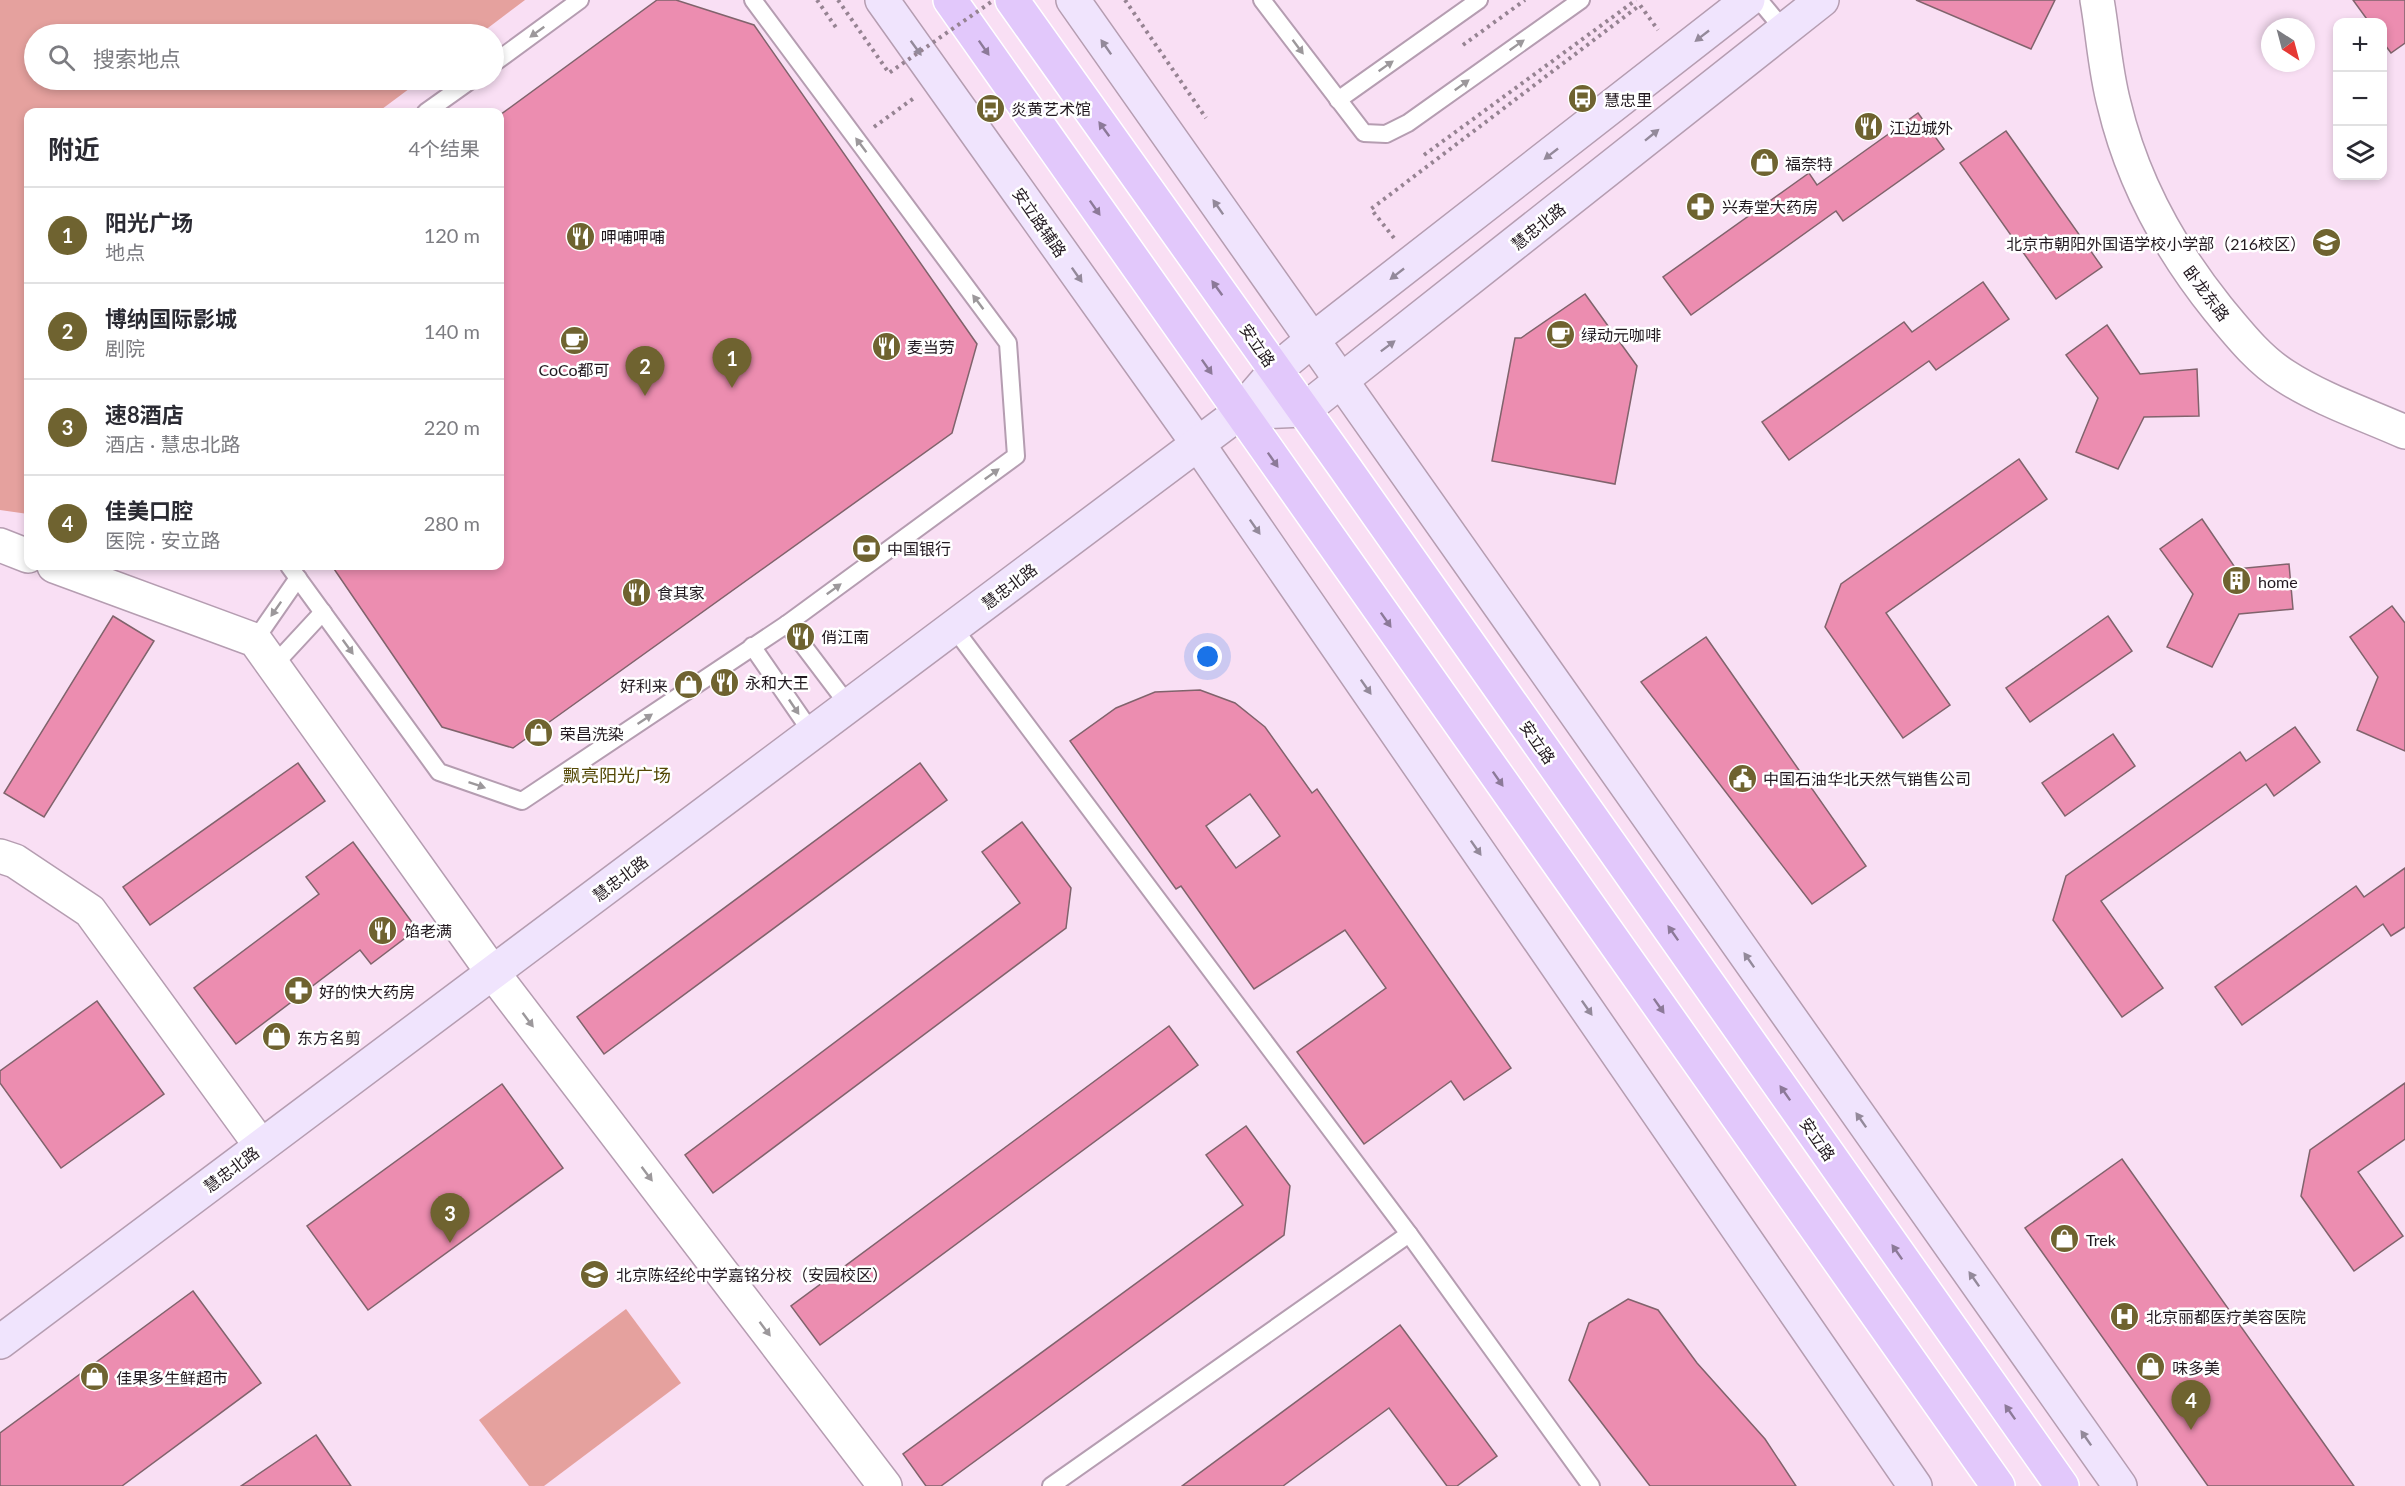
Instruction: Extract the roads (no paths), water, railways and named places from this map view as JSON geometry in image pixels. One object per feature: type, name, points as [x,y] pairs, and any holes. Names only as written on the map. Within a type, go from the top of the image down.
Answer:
[{"type":"main road","points":[[950,0],[1239,413],[1998,1486]]},
{"type":"main road","name":"安立路","points":[[1012,0],[1276,370],[2062,1486]]},
{"type":"street","name":"安立路辅路","points":[[882,0],[1198,444]]},
{"type":"street","points":[[1073,0],[1311,341],[2120,1486]]},
{"type":"street","name":"慧忠北路","points":[[0,1342],[1239,413],[1276,370],[1311,341],[1748,0]]},
{"type":"street","name":"慧忠北路","points":[[1304,410],[1822,0]]},
{"type":"street","name":"卧龙东路","points":[[2097,0],[2113,101],[2125,145],[2142,189],[2165,233],[2200,287],[2240,336],[2286,377],[2405,432]]},
{"type":"street","points":[[1239,413],[1304,410]]},
{"type":"street","points":[[1198,444],[1915,1486]]},
{"type":"street","points":[[0,545],[24,554]]},
{"type":"street","points":[[64,570],[264,653],[493,973],[885,1486]]},
{"type":"street","points":[[0,856],[15,861],[90,911],[261,1146]]},
{"type":"lane","points":[[504,56],[580,0]]},
{"type":"lane","points":[[294,572],[439,772],[522,801],[787,624],[1016,456],[1008,343],[753,0]]},
{"type":"lane","points":[[1262,0],[1364,133],[1386,134],[1408,123],[1581,0]]},
{"type":"lane","points":[[1338,100],[1479,0]]},
{"type":"lane","points":[[1759,0],[1784,30]]},
{"type":"lane","points":[[432,108],[457,90]]},
{"type":"lane","points":[[264,653],[294,572]]},
{"type":"lane","points":[[264,653],[323,612]]},
{"type":"lane","points":[[787,624],[849,706]]},
{"type":"lane","points":[[954,627],[1409,1234],[1591,1486]]},
{"type":"lane","points":[[753,646],[812,733]]},
{"type":"lane","points":[[1050,1486],[1409,1234]]},
{"type":"place","name":"慧忠里","points":[[1583,99]]},
{"type":"place","name":"炎黄艺术馆","points":[[990,108]]},
{"type":"place","name":"江边城外","points":[[1868,127]]},
{"type":"place","name":"福奈特","points":[[1764,163]]},
{"type":"place","name":"兴寿堂大药房","points":[[1701,206]]},
{"type":"place","name":"呷哺呷哺","points":[[580,236]]},
{"type":"place","name":"北京市朝阳外国语学校小学部（216校区）","points":[[2327,243]]},
{"type":"place","name":"绿动元咖啡","points":[[1560,334]]},
{"type":"place","name":"CoCo都可","points":[[574,341]]},
{"type":"place","name":"麦当劳","points":[[886,346]]},
{"type":"place","name":"阳光广场","points":[[732,388]]},
{"type":"place","name":"博纳国际影城","points":[[645,396]]},
{"type":"place","name":"中国银行","points":[[866,548]]},
{"type":"place","name":"home","points":[[2237,581]]},
{"type":"place","name":"食其家","points":[[636,592]]},
{"type":"place","name":"俏江南","points":[[800,636]]},
{"type":"place","name":"永和大王","points":[[724,682]]},
{"type":"place","name":"好利来","points":[[689,685]]},
{"type":"place","name":"荣昌洗染","points":[[539,733]]},
{"type":"place","name":"中国石油华北天然气销售公司","points":[[1742,778]]},
{"type":"place","name":"馅老满","points":[[383,930]]},
{"type":"place","name":"好的快大药房","points":[[298,991]]},
{"type":"place","name":"东方名剪","points":[[276,1037]]},
{"type":"place","name":"Trek","points":[[2065,1239]]},
{"type":"place","name":"速8酒店","points":[[450,1243]]},
{"type":"place","name":"北京陈经纶中学嘉铭分校（安园校区）","points":[[595,1274]]},
{"type":"place","name":"北京丽都医疗美容医院","points":[[2125,1316]]},
{"type":"place","name":"味多美","points":[[2151,1367]]},
{"type":"place","name":"佳果多生鲜超市","points":[[95,1377]]},
{"type":"place","name":"佳美口腔","points":[[2191,1430]]},
{"type":"district","name":"飘亮阳光广场","points":[[617,775]]}]
